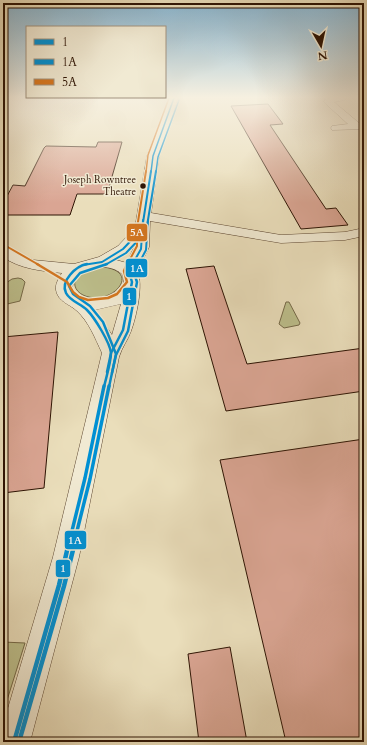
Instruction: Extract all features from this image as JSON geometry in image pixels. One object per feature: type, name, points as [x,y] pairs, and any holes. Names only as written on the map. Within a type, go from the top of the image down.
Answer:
[{"type":"street","points":[[78,302],[98,305],[109,303],[126,294],[142,247],[143,223],[153,156],[161,133]]},
{"type":"street","points":[[143,223],[280,239],[345,236],[364,232]]},
{"type":"street","points":[[102,262],[123,248],[143,223]]},
{"type":"street","points":[[3,250],[26,264],[33,266],[77,268]]},
{"type":"street","points":[[14,742],[59,585],[85,478],[111,353],[123,330],[130,279],[122,266],[113,263],[102,262],[84,265],[77,268],[66,280],[64,286],[66,293],[70,298],[78,302],[87,310],[99,325],[111,353]]},
{"type":"street","points":[[33,266],[49,278],[64,286]]},
{"type":"green space","points":[[103,267],[115,270],[121,275],[122,281],[118,288],[112,293],[103,297],[93,298],[83,295],[76,289],[75,281],[80,274],[94,268]]},
{"type":"green space","points":[[18,278],[25,282],[20,301],[3,305],[3,285],[12,279]]},
{"type":"green space","points":[[286,302],[289,302],[300,323],[299,325],[284,328],[279,324]]},
{"type":"green space","points":[[3,642],[25,643],[3,713]]},
{"type":"building","points":[[246,133],[275,133],[326,209],[336,208],[348,225],[301,229]]},
{"type":"building","points":[[98,142],[122,142],[107,194],[77,194],[70,215],[3,215],[3,198],[6,198],[13,185],[25,186],[46,146],[96,147]]},
{"type":"building","points":[[214,266],[247,364],[364,348],[364,391],[226,411],[186,269]]},
{"type":"building","points":[[58,332],[44,488],[3,493],[3,337]]},
{"type":"building","points":[[364,439],[364,742],[286,742],[220,460]]},
{"type":"building","points":[[230,647],[247,742],[199,742],[188,654]]},
{"type":"transit line","name":"5A","points":[[6,246],[67,282],[73,292],[79,297],[88,300],[108,298],[117,294],[127,282],[124,271],[137,246],[137,228],[148,155],[156,133]]},
{"type":"transit line","name":"1","points":[[14,742],[59,585],[85,478],[111,353],[99,325],[87,310],[70,298],[66,293],[64,286],[66,280],[77,269],[84,265],[102,262],[123,249],[142,229],[153,156],[161,133]]},
{"type":"transit line","name":"1A","points":[[19,742],[64,586],[90,479],[116,354],[103,322],[90,306],[73,294],[69,286],[80,273],[104,266],[126,253],[146,232],[158,157],[167,133]]},
{"type":"transit line","name":"1","points":[[107,372],[111,353],[123,330],[132,282],[129,272],[141,249],[143,220]]},
{"type":"transit line","name":"1A","points":[[112,373],[116,355],[128,331],[137,282],[134,273],[146,250],[148,220]]},
{"type":"place","name":"Joseph Rowntree Theatre","points":[[143,186]]}]
